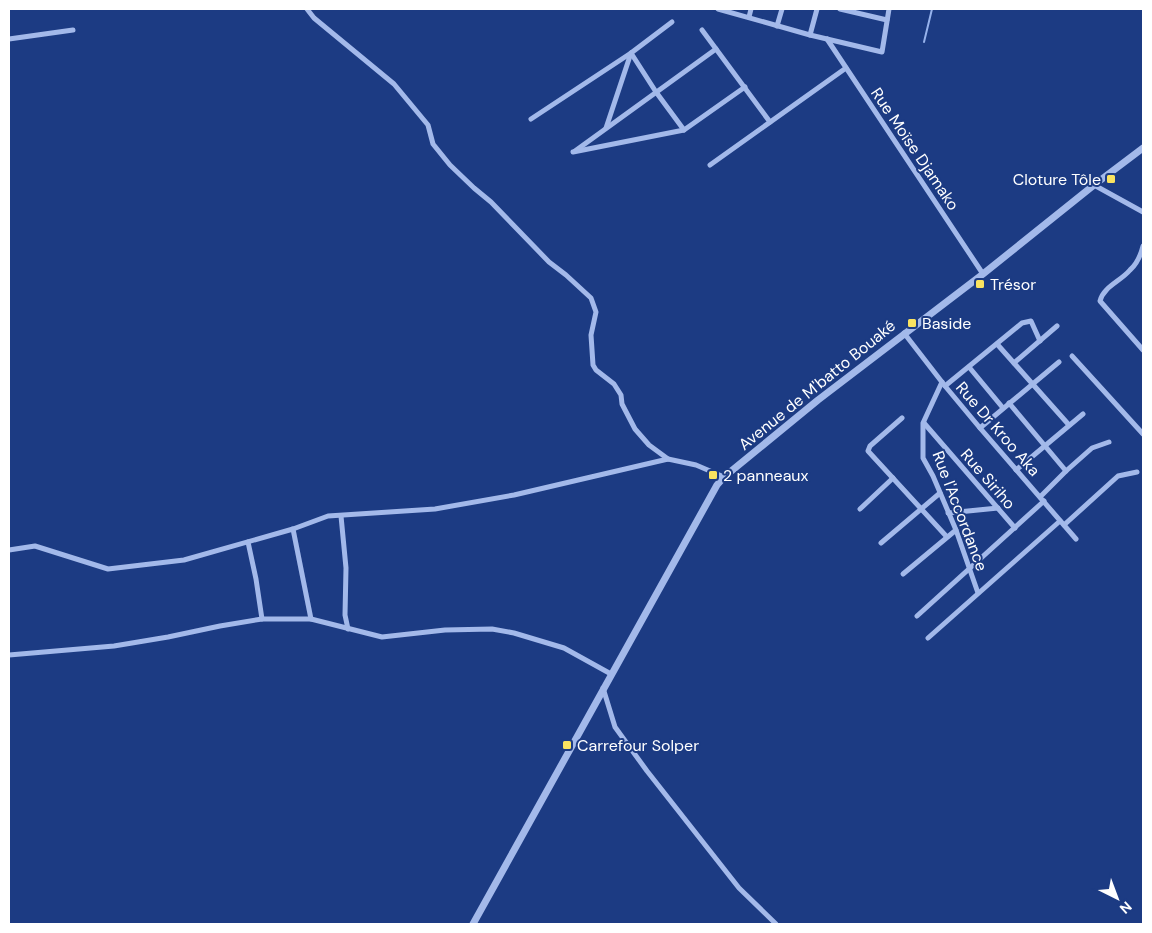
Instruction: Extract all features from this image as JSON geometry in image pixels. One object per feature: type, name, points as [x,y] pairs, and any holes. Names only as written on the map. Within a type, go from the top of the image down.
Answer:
[{"type":"street","points":[[307,9],[314,18],[394,84],[428,125],[433,144],[450,164],[491,202],[549,262],[591,298],[596,312],[592,335],[593,365],[596,370],[614,384],[621,395],[622,404],[635,429],[649,445],[668,459],[696,465],[724,477]]},
{"type":"street","points":[[718,9],[810,35],[882,52],[890,9]]},
{"type":"street","points":[[749,17],[751,9]]},
{"type":"street","points":[[777,26],[782,9]]},
{"type":"street","points":[[810,35],[817,9]]},
{"type":"street","points":[[840,9],[887,20]]},
{"type":"street","points":[[531,119],[631,53],[672,22]]},
{"type":"street","points":[[9,40],[73,30]]},
{"type":"street","points":[[702,30],[770,122]]},
{"type":"street","name":"Rue Moïse Djamako","points":[[827,39],[984,274]]},
{"type":"street","points":[[716,49],[573,152],[684,130],[745,87]]},
{"type":"street","points":[[631,53],[656,92],[684,130]]},
{"type":"street","points":[[606,128],[631,53]]},
{"type":"street","points":[[710,165],[846,68]]},
{"type":"street","name":"Avenue de M'batto Bouaké","points":[[473,924],[708,499],[724,477],[811,406],[904,333],[984,274],[1143,148]]},
{"type":"street","points":[[1094,185],[1142,211],[1143,217]]},
{"type":"street","points":[[1143,246],[1139,257],[1130,270],[1106,290],[1101,296],[1100,301],[1143,350]]},
{"type":"street","points":[[943,384],[969,367],[1022,323],[1031,321],[1040,341]]},
{"type":"street","points":[[1014,364],[1057,326]]},
{"type":"street","name":"Rue Dr Kroo Aka","points":[[904,333],[943,384],[1076,539]]},
{"type":"street","points":[[997,344],[1069,425]]},
{"type":"street","points":[[1072,356],[1143,434]]},
{"type":"street","points":[[980,428],[1059,362]]},
{"type":"street","points":[[969,367],[1003,408]]},
{"type":"street","name":"Rue l'Accordance","points":[[943,384],[923,423],[923,458],[956,530],[978,593]]},
{"type":"street","points":[[1009,404],[1046,445],[1066,471]]},
{"type":"street","points":[[1016,470],[1083,414]]},
{"type":"street","points":[[902,418],[870,446],[868,451],[947,537]]},
{"type":"street","name":"Rue Siriho","points":[[923,423],[1015,528]]},
{"type":"street","points":[[917,616],[1015,528],[1066,471],[1092,448],[1109,442]]},
{"type":"street","points":[[9,550],[36,546],[108,569],[184,560],[293,530],[328,516],[435,510],[514,495],[668,459]]},
{"type":"street","points":[[928,638],[978,593],[1118,476],[1137,472]]},
{"type":"street","points":[[860,509],[893,478]]},
{"type":"street","points":[[880,543],[940,493]]},
{"type":"street","points":[[948,513],[998,508]]},
{"type":"street","points":[[341,516],[346,568],[345,615],[348,629]]},
{"type":"street","points":[[293,530],[310,620]]},
{"type":"street","points":[[903,574],[956,530]]},
{"type":"street","points":[[248,542],[262,619]]},
{"type":"street","points":[[9,655],[114,646],[262,619],[310,620],[382,637],[445,630],[492,629],[514,633],[564,648],[611,674]]},
{"type":"street","points":[[603,688],[615,727],[647,772],[739,888],[776,924]]},
{"type":"waterway","points":[[924,42],[932,9]]},
{"type":"place","name":"Cloture Tôle","points":[[1111,179]]},
{"type":"place","name":"Trésor","points":[[980,284]]},
{"type":"place","name":"Baside","points":[[912,323]]},
{"type":"place","name":"2 panneaux","points":[[713,475]]},
{"type":"place","name":"Carrefour Solper","points":[[567,745]]}]
